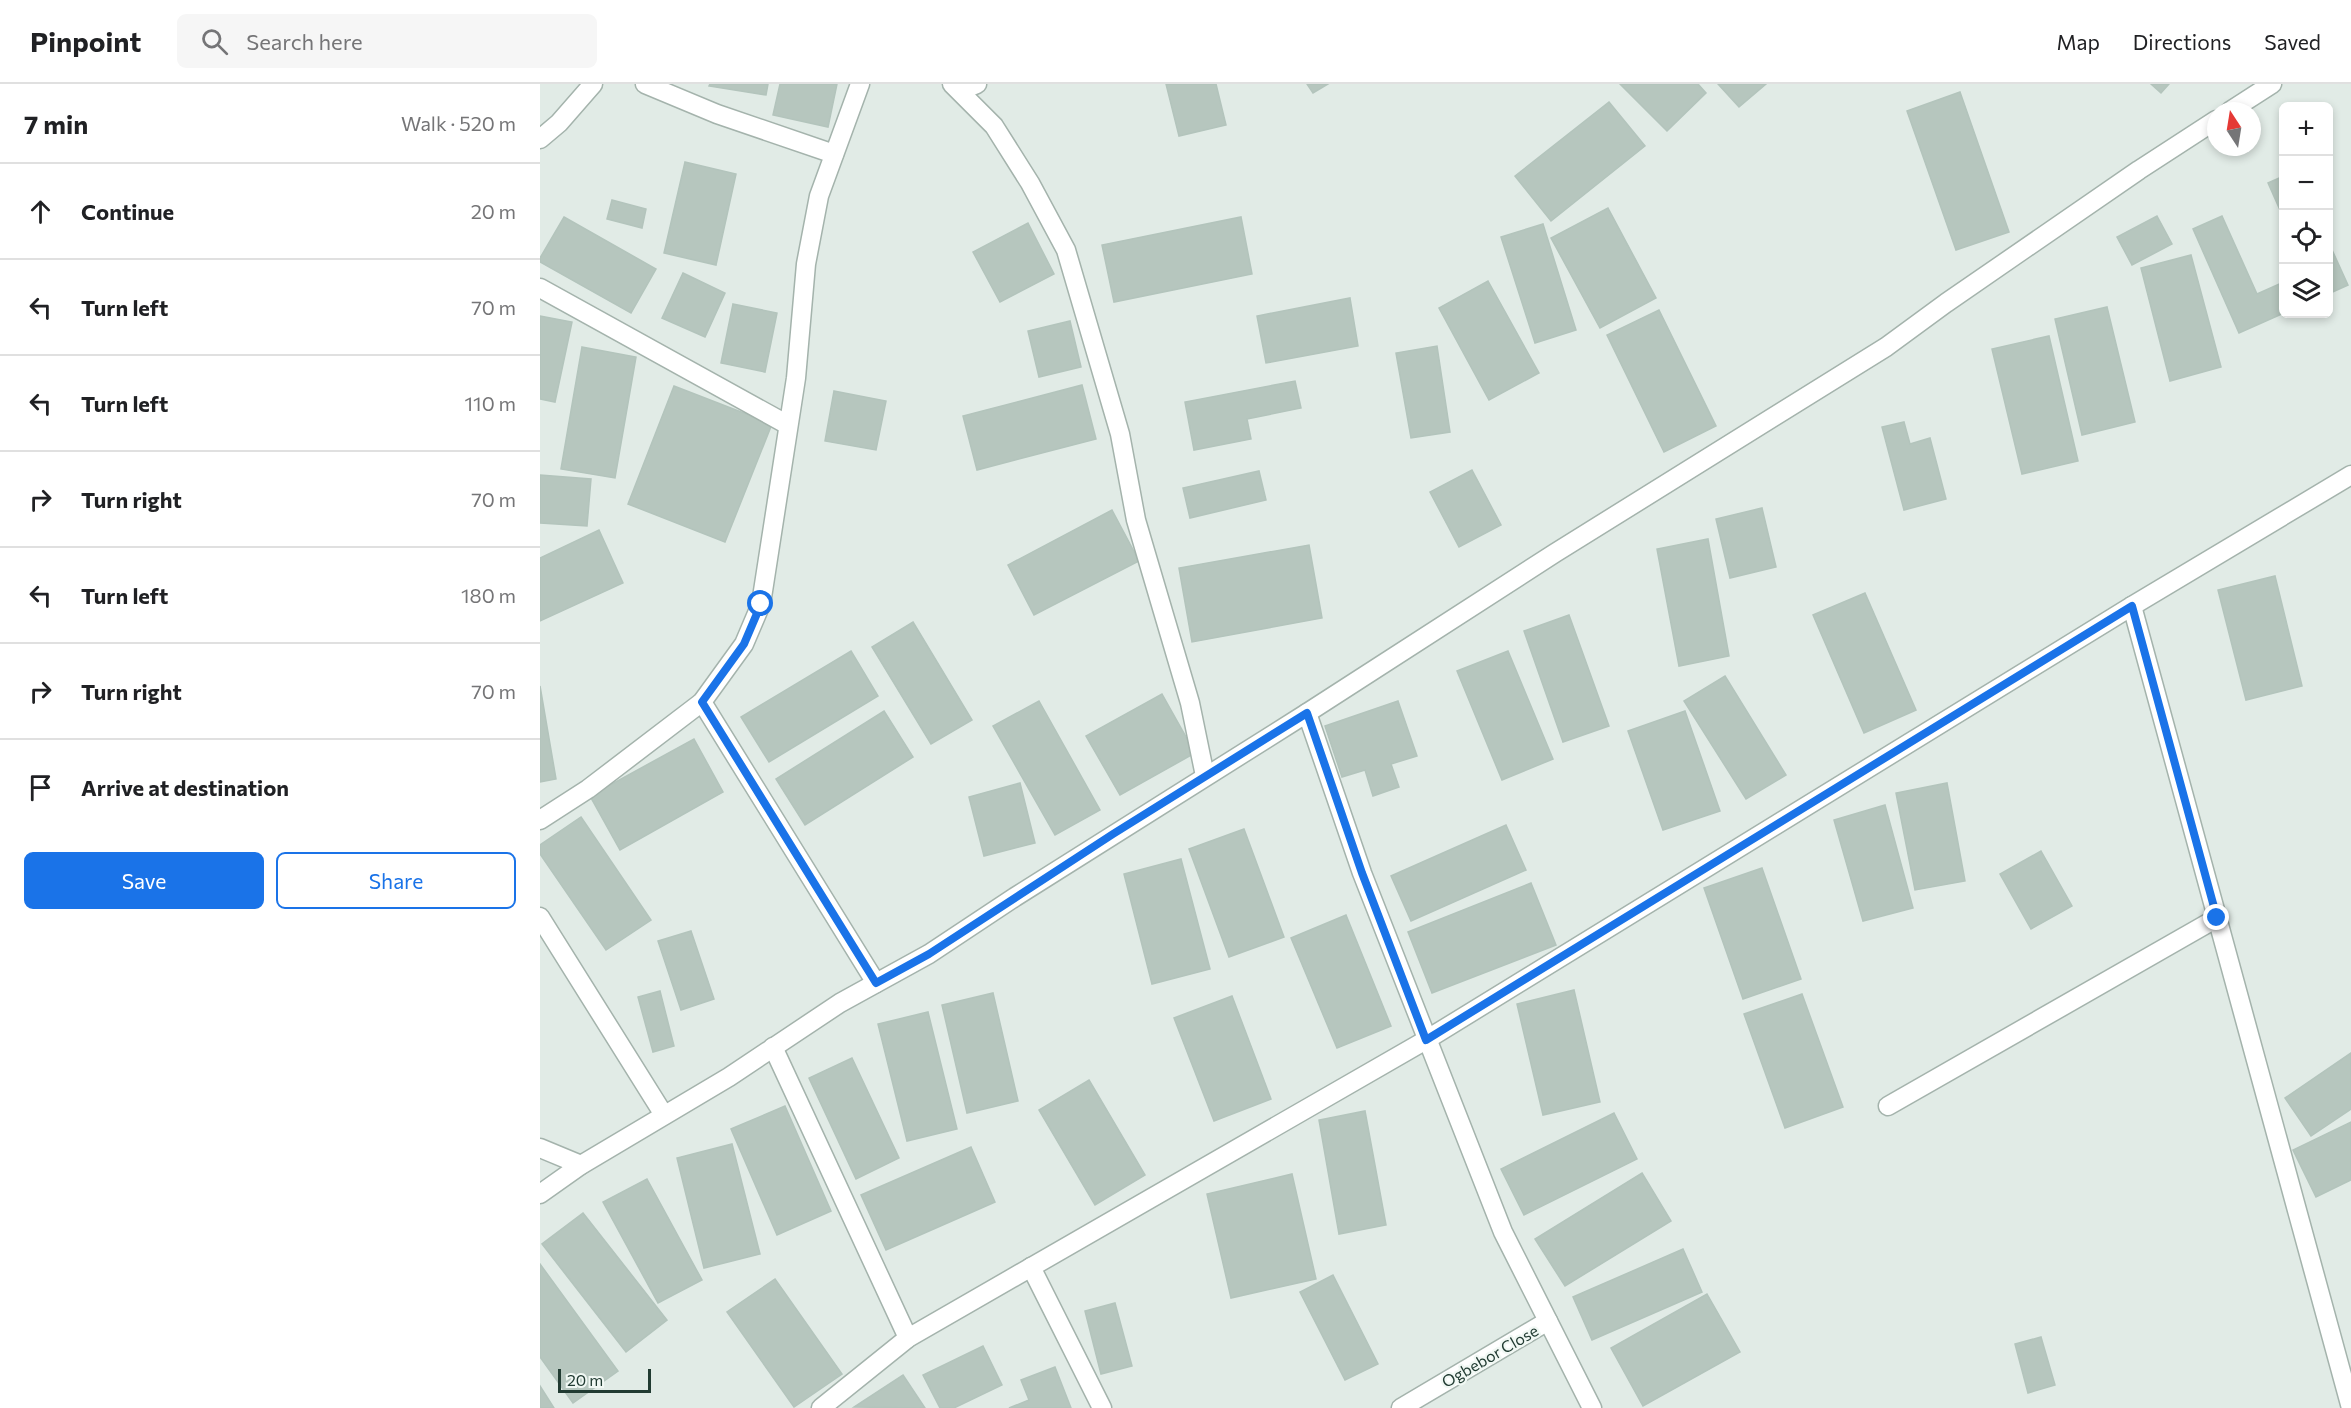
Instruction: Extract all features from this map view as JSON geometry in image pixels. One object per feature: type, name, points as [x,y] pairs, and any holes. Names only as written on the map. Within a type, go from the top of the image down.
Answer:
[{"type":"street","points":[[540,138],[559,123],[593,84]]},
{"type":"street","points":[[645,84],[717,114],[834,154]]},
{"type":"street","points":[[540,820],[588,789],[702,702],[744,644],[761,604],[796,378],[806,264],[819,196],[860,84]]},
{"type":"street","points":[[2244,102],[2271,84]]},
{"type":"street","points":[[963,86],[994,126],[1030,183],[1066,250],[1120,434],[1136,520],[1190,703],[1205,776]]},
{"type":"street","points":[[540,1194],[581,1165],[840,1003],[929,954],[1555,553],[1886,347],[2139,170],[2207,126]]},
{"type":"street","points":[[540,288],[788,425]]},
{"type":"street","points":[[821,1408],[908,1338],[1426,1040],[2132,606],[2351,475]]},
{"type":"street","points":[[2132,606],[2351,1408]]},
{"type":"street","points":[[702,702],[876,983]]},
{"type":"street","points":[[1307,713],[1362,873],[1503,1233],[1592,1408]]},
{"type":"street","points":[[540,917],[664,1115]]},
{"type":"street","points":[[1888,1106],[2217,918]]},
{"type":"street","points":[[773,1047],[908,1338]]},
{"type":"street","points":[[540,1148],[581,1165]]},
{"type":"street","points":[[1031,1267],[1102,1408]]},
{"type":"street","name":"Ogbebor Close","points":[[1401,1408],[1548,1321]]},
{"type":"building","points":[[710,84],[768,84],[766,95],[709,86]]},
{"type":"building","points":[[780,84],[837,84],[828,127],[773,115]]},
{"type":"building","points":[[1166,84],[1216,84],[1226,125],[1179,136]]},
{"type":"building","points":[[1307,84],[1328,84],[1313,93]]},
{"type":"building","points":[[1620,84],[1698,84],[1706,93],[1667,131]]},
{"type":"building","points":[[1718,84],[1766,84],[1739,107]]},
{"type":"building","points":[[2151,84],[2169,84],[2161,93]]},
{"type":"building","points":[[1960,92],[2009,232],[1956,250],[1907,111]]},
{"type":"building","points":[[1609,102],[1645,146],[1551,221],[1515,176]]},
{"type":"building","points":[[685,162],[736,174],[716,265],[664,253]]},
{"type":"building","points":[[2279,178],[2279,208],[2268,183]]},
{"type":"building","points":[[612,200],[646,209],[642,228],[607,219]]},
{"type":"building","points":[[1608,208],[1656,298],[1600,328],[1551,238]]},
{"type":"building","points":[[2157,216],[2172,244],[2132,265],[2117,237]]},
{"type":"building","points":[[2222,216],[2257,294],[2279,284],[2279,315],[2239,333],[2193,229]]},
{"type":"building","points":[[564,217],[656,269],[631,313],[540,262],[540,258]]},
{"type":"building","points":[[1241,217],[1252,274],[1114,302],[1102,245]]},
{"type":"building","points":[[1028,223],[1054,274],[1000,302],[973,252]]},
{"type":"building","points":[[1543,224],[1576,330],[1535,343],[1501,237]]},
{"type":"building","points":[[2333,252],[2348,285],[2333,292]]},
{"type":"building","points":[[2191,255],[2221,367],[2170,381],[2141,268]]},
{"type":"building","points":[[683,273],[725,293],[705,337],[662,318]]},
{"type":"building","points":[[1488,281],[1539,373],[1489,400],[1439,308]]},
{"type":"building","points":[[1350,298],[1358,346],[1266,363],[1257,316]]},
{"type":"building","points":[[733,304],[777,313],[765,372],[721,363]]},
{"type":"building","points":[[2107,307],[2135,422],[2082,435],[2055,319]]},
{"type":"building","points":[[1659,310],[1716,426],[1664,452],[1607,335]]},
{"type":"building","points":[[540,316],[572,322],[555,402],[540,399]]},
{"type":"building","points":[[1070,321],[1081,367],[1039,377],[1028,331]]},
{"type":"building","points":[[2049,336],[2078,461],[2022,474],[1992,349]]},
{"type":"building","points":[[1437,346],[1450,432],[1411,438],[1396,353]]},
{"type":"building","points":[[582,347],[636,357],[615,478],[561,469]]},
{"type":"building","points":[[1295,381],[1301,408],[1247,419],[1251,439],[1194,450],[1185,402]]},
{"type":"building","points":[[1082,385],[1096,439],[977,470],[963,416]]},
{"type":"building","points":[[674,386],[772,424],[725,542],[628,504]]},
{"type":"building","points":[[834,391],[886,401],[876,450],[825,441]]},
{"type":"building","points":[[1904,422],[1910,444],[1930,438],[1946,499],[1904,510],[1882,427]]},
{"type":"building","points":[[1472,470],[1501,525],[1459,547],[1430,492]]},
{"type":"building","points":[[1259,471],[1266,500],[1190,518],[1183,488]]},
{"type":"building","points":[[540,475],[591,479],[587,526],[540,523]]},
{"type":"building","points":[[1762,508],[1776,567],[1730,578],[1716,519]]},
{"type":"building","points":[[1112,510],[1139,561],[1034,615],[1008,565]]},
{"type":"building","points":[[599,530],[623,583],[540,621],[540,558]]},
{"type":"building","points":[[1708,539],[1729,656],[1679,666],[1657,549]]},
{"type":"building","points":[[1309,545],[1322,618],[1192,642],[1179,568]]},
{"type":"building","points":[[2275,576],[2302,686],[2246,700],[2218,590]]},
{"type":"building","points":[[1865,593],[1916,710],[1864,733],[1813,615]]},
{"type":"building","points":[[1569,615],[1609,726],[1563,742],[1524,631]]},
{"type":"building","points":[[913,622],[972,720],[931,744],[872,647]]},
{"type":"building","points":[[851,651],[878,696],[769,762],[741,717]]},
{"type":"building","points":[[1508,651],[1553,759],[1502,780],[1457,671]]},
{"type":"building","points":[[1725,676],[1786,775],[1746,799],[1684,701]]},
{"type":"building","points":[[540,686],[556,779],[540,782]]},
{"type":"building","points":[[1162,694],[1195,753],[1120,795],[1086,736]]},
{"type":"building","points":[[1039,701],[1100,810],[1055,835],[993,726]]},
{"type":"building","points":[[1398,701],[1417,756],[1391,764],[1399,787],[1373,796],[1365,770],[1342,777],[1325,726]]},
{"type":"building","points":[[884,711],[913,757],[805,825],[776,779]]},
{"type":"building","points":[[1685,711],[1720,811],[1663,830],[1628,731]]},
{"type":"building","points":[[694,739],[723,792],[620,850],[590,796]]},
{"type":"building","points":[[1020,783],[1035,843],[984,856],[969,797]]},
{"type":"building","points":[[1947,783],[1965,881],[1915,890],[1896,793]]},
{"type":"building","points":[[1885,805],[1913,908],[1863,921],[1834,820]]},
{"type":"building","points":[[581,817],[651,920],[606,950],[540,854],[540,845]]},
{"type":"building","points":[[1506,825],[1526,870],[1411,921],[1391,876]]},
{"type":"building","points":[[1244,829],[1284,937],[1229,957],[1189,849]]},
{"type":"building","points":[[2041,851],[2072,906],[2031,929],[2000,874]]},
{"type":"building","points":[[1181,859],[1210,969],[1152,984],[1124,874]]},
{"type":"building","points":[[1762,868],[1801,979],[1743,999],[1704,888]]},
{"type":"building","points":[[1531,883],[1556,945],[1432,993],[1408,932]]},
{"type":"building","points":[[1346,915],[1391,1026],[1337,1048],[1291,938]]},
{"type":"building","points":[[691,931],[714,999],[681,1010],[658,941]]},
{"type":"building","points":[[1574,990],[1600,1102],[1543,1115],[1517,1004]]},
{"type":"building","points":[[660,991],[674,1046],[653,1052],[638,997]]},
{"type":"building","points":[[993,993],[1018,1101],[967,1113],[942,1005]]},
{"type":"building","points":[[1802,994],[1843,1107],[1785,1128],[1744,1014]]},
{"type":"building","points":[[1232,996],[1271,1099],[1214,1121],[1174,1018]]},
{"type":"building","points":[[928,1012],[957,1129],[907,1141],[878,1024]]},
{"type":"building","points":[[2351,1053],[2351,1109],[2311,1136],[2285,1098]]},
{"type":"building","points":[[852,1058],[899,1158],[856,1179],[809,1078]]},
{"type":"building","points":[[1089,1080],[1145,1175],[1095,1205],[1039,1110]]},
{"type":"building","points":[[785,1106],[831,1211],[777,1235],[731,1129]]},
{"type":"building","points":[[1365,1111],[1386,1225],[1339,1234],[1319,1120]]},
{"type":"building","points":[[1614,1113],[1637,1159],[1524,1215],[1501,1169]]},
{"type":"building","points":[[2351,1122],[2351,1180],[2316,1197],[2293,1150]]},
{"type":"building","points":[[732,1144],[760,1254],[704,1268],[677,1158]]},
{"type":"building","points":[[971,1147],[995,1202],[886,1250],[861,1195]]},
{"type":"building","points":[[1642,1173],[1671,1221],[1565,1286],[1535,1239]]},
{"type":"building","points":[[1292,1174],[1316,1279],[1231,1298],[1207,1194]]},
{"type":"building","points":[[647,1179],[702,1280],[658,1303],[603,1202]]},
{"type":"building","points":[[583,1213],[667,1320],[626,1352],[542,1244]]},
{"type":"building","points":[[1683,1249],[1702,1292],[1592,1340],[1573,1297]]},
{"type":"building","points":[[540,1264],[618,1371],[573,1403],[540,1357]]},
{"type":"building","points":[[1333,1275],[1378,1364],[1345,1380],[1300,1292]]},
{"type":"building","points":[[775,1279],[842,1374],[794,1407],[727,1312]]},
{"type":"building","points":[[1707,1294],[1740,1352],[1643,1406],[1611,1348]]},
{"type":"building","points":[[1115,1303],[1132,1366],[1101,1374],[1085,1311]]},
{"type":"building","points":[[2041,1337],[2055,1385],[2028,1393],[2015,1344]]},
{"type":"building","points":[[983,1346],[1002,1385],[954,1408],[940,1408],[923,1375]]},
{"type":"building","points":[[1055,1367],[1071,1408],[1009,1408],[1029,1400],[1021,1380]]},
{"type":"building","points":[[903,1375],[925,1408],[854,1407]]},
{"type":"building","points":[[540,1386],[554,1408],[540,1408]]},
{"type":"route","points":[[761,604],[744,644],[702,702],[876,983],[929,954],[1113,834],[1307,713],[1362,873],[1426,1040],[2132,606],[2217,918]]}]
